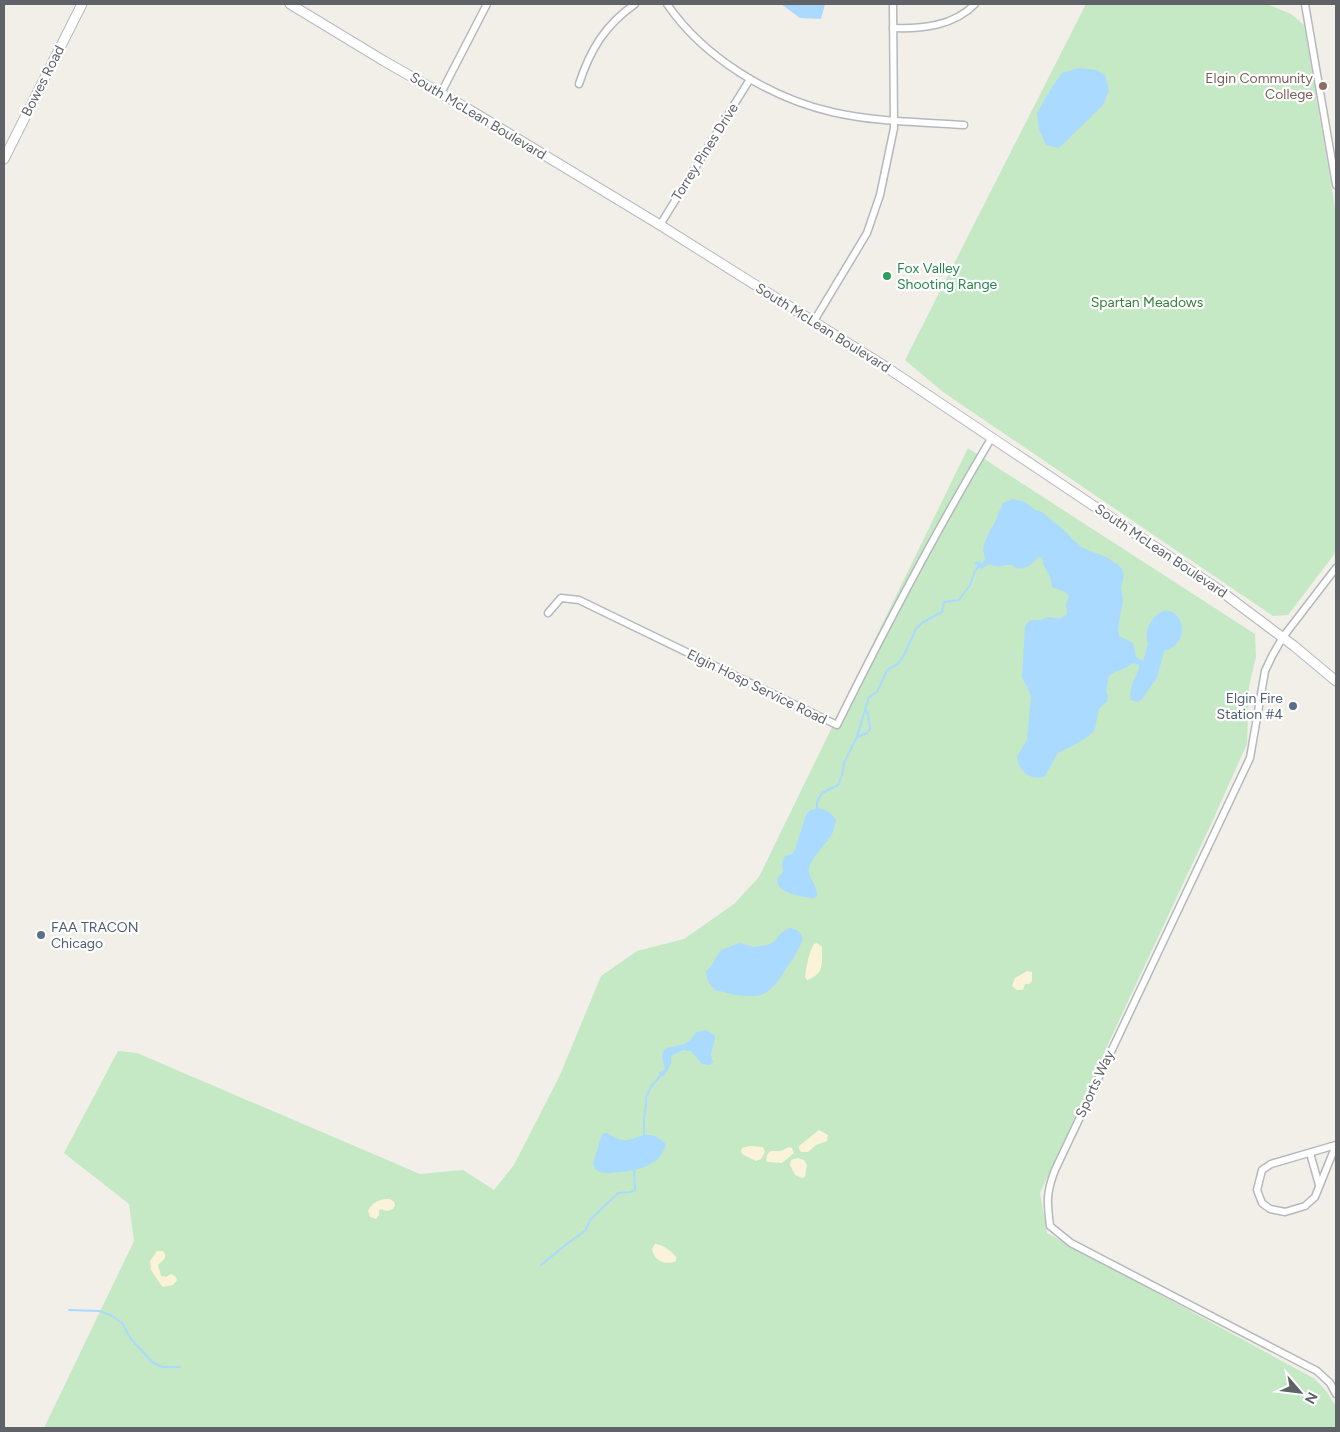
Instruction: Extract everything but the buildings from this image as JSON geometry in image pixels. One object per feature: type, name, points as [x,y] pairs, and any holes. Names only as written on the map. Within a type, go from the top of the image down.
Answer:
[{"type":"main road","name":"Bowes Road","points":[[4,159],[82,4]]},
{"type":"main road","name":"South McLean Boulevard","points":[[290,4],[441,93],[814,321],[992,437],[1218,589],[1283,637],[1336,681]]},
{"type":"street","points":[[441,93],[487,4]]},
{"type":"street","points":[[579,84],[585,66],[598,40],[615,19],[635,4]]},
{"type":"street","points":[[667,4],[676,17],[713,53],[750,79],[781,95],[820,109],[860,117],[964,125]]},
{"type":"street","points":[[814,321],[867,233],[887,167],[894,120],[893,4]]},
{"type":"street","points":[[893,28],[942,24],[967,11],[975,4]]},
{"type":"street","points":[[1305,4],[1336,185]]},
{"type":"street","name":"Torrey Pines Drive","points":[[660,226],[750,79]]},
{"type":"street","name":"Elgin Hosp Service Road","points":[[548,613],[560,598],[579,600],[837,725],[924,555],[992,437]]},
{"type":"street","name":"Sports Way","points":[[1336,568],[1283,637],[1265,671],[1250,758],[1059,1162],[1049,1186],[1047,1203],[1050,1226],[1071,1243],[1317,1371],[1330,1383],[1336,1394]]},
{"type":"street","points":[[1336,1144],[1315,1197],[1305,1206],[1285,1212],[1270,1210],[1262,1203],[1257,1190],[1262,1170],[1271,1164],[1336,1144]]},
{"type":"street","points":[[1310,1153],[1319,1185]]},
{"type":"green space","name":"Spartan Meadows","points":[[1086,4],[1267,4],[1291,14],[1304,25],[1336,214],[1336,552],[1288,615],[1273,616],[943,392],[905,360]]},
{"type":"green space","points":[[968,448],[1255,634],[1256,657],[1249,686],[1247,744],[1040,1193],[1047,1233],[1315,1379],[1327,1392],[1336,1407],[1336,1428],[44,1428],[134,1241],[129,1204],[64,1153],[118,1051],[137,1053],[420,1174],[463,1170],[494,1190],[514,1165],[560,1075],[601,976],[637,951],[684,939],[734,904],[759,877]]},
{"type":"sand","points":[[817,943],[822,947],[820,971],[807,980],[805,977],[809,956],[814,944]]},
{"type":"sand","points":[[1027,971],[1032,972],[1032,981],[1029,984],[1025,984],[1023,990],[1017,990],[1012,986],[1015,978]]},
{"type":"sand","points":[[819,1130],[828,1135],[827,1141],[816,1145],[808,1152],[801,1152],[799,1146]]},
{"type":"sand","points":[[750,1146],[763,1147],[765,1152],[761,1159],[756,1161],[742,1154],[742,1148]]},
{"type":"sand","points":[[789,1147],[792,1148],[794,1153],[782,1163],[766,1161],[769,1152],[781,1151]]},
{"type":"sand","points":[[798,1158],[804,1160],[807,1165],[805,1177],[802,1178],[795,1175],[790,1165],[791,1160]]},
{"type":"sand","points":[[390,1199],[395,1205],[393,1209],[387,1211],[380,1209],[376,1219],[370,1217],[368,1211],[372,1205],[380,1200]]},
{"type":"sand","points":[[655,1244],[670,1251],[676,1257],[676,1261],[665,1263],[655,1257],[652,1249]]},
{"type":"sand","points":[[157,1251],[163,1251],[165,1254],[165,1258],[158,1265],[161,1276],[166,1277],[171,1274],[175,1276],[177,1280],[173,1285],[163,1287],[151,1270],[150,1261]]},
{"type":"water","points":[[781,4],[825,4],[821,19],[800,18]]},
{"type":"water","points":[[1078,68],[1097,70],[1105,75],[1109,90],[1103,105],[1059,148],[1046,145],[1039,129],[1037,113],[1062,73]]},
{"type":"water","points":[[1013,499],[1025,502],[1035,510],[1042,512],[1083,548],[1106,557],[1122,569],[1124,576],[1121,587],[1123,601],[1118,630],[1119,636],[1133,643],[1136,657],[1143,661],[1148,644],[1147,629],[1156,615],[1164,611],[1171,612],[1181,622],[1182,630],[1180,638],[1174,646],[1164,651],[1157,678],[1138,702],[1131,700],[1130,692],[1139,665],[1133,663],[1109,676],[1106,691],[1107,701],[1099,709],[1095,729],[1083,740],[1058,753],[1044,777],[1038,778],[1029,776],[1022,770],[1017,757],[1027,740],[1031,696],[1022,677],[1025,626],[1029,621],[1042,620],[1047,617],[1057,618],[1067,614],[1066,604],[1069,596],[1063,591],[1052,587],[1042,557],[1038,557],[1029,566],[1023,568],[1017,568],[1012,565],[997,567],[989,564],[982,569],[974,563],[978,561],[982,563],[986,559],[983,549],[984,544],[1003,503]]},
{"type":"water","points":[[817,808],[828,811],[836,820],[833,832],[814,857],[809,868],[809,873],[817,892],[815,898],[787,892],[778,885],[777,881],[783,872],[782,863],[785,856],[792,854],[795,849],[806,815],[810,810]]},
{"type":"water","points":[[789,928],[798,931],[803,939],[778,981],[766,993],[755,996],[738,995],[717,991],[710,985],[706,971],[721,950],[739,943],[754,947],[767,945],[774,942],[781,933]]},
{"type":"water","points":[[706,1030],[715,1036],[711,1052],[713,1062],[710,1065],[702,1064],[691,1051],[683,1050],[671,1056],[671,1064],[664,1076],[660,1076],[659,1072],[663,1071],[665,1067],[662,1057],[666,1048],[684,1044],[691,1040],[696,1032]]},
{"type":"water","points":[[604,1133],[622,1140],[651,1135],[660,1139],[666,1145],[659,1158],[648,1166],[627,1171],[602,1173],[596,1170],[593,1164]]},
{"type":"waterway","points":[[817,810],[817,802],[822,793],[838,785],[844,763],[857,737],[869,697],[877,692],[887,670],[898,664],[916,629],[923,622],[942,612],[944,602],[959,600],[970,585],[975,571],[980,565]]},
{"type":"waterway","points":[[857,737],[867,733],[870,729],[866,711]]},
{"type":"waterway","points":[[644,1136],[646,1097],[660,1076]]},
{"type":"waterway","points":[[541,1265],[585,1231],[591,1219],[618,1193],[635,1190],[634,1170]]},
{"type":"waterway","points":[[69,1310],[100,1311],[112,1316],[122,1323],[131,1339],[152,1362],[162,1367],[180,1367]]},
{"type":"place","name":"Elgin Community College","points":[[1323,86]]},
{"type":"place","name":"Fox Valley Shooting Range","points":[[887,276]]},
{"type":"place","name":"Elgin Fire Station #4","points":[[1293,706]]},
{"type":"place","name":"FAA TRACON Chicago","points":[[41,935]]}]
